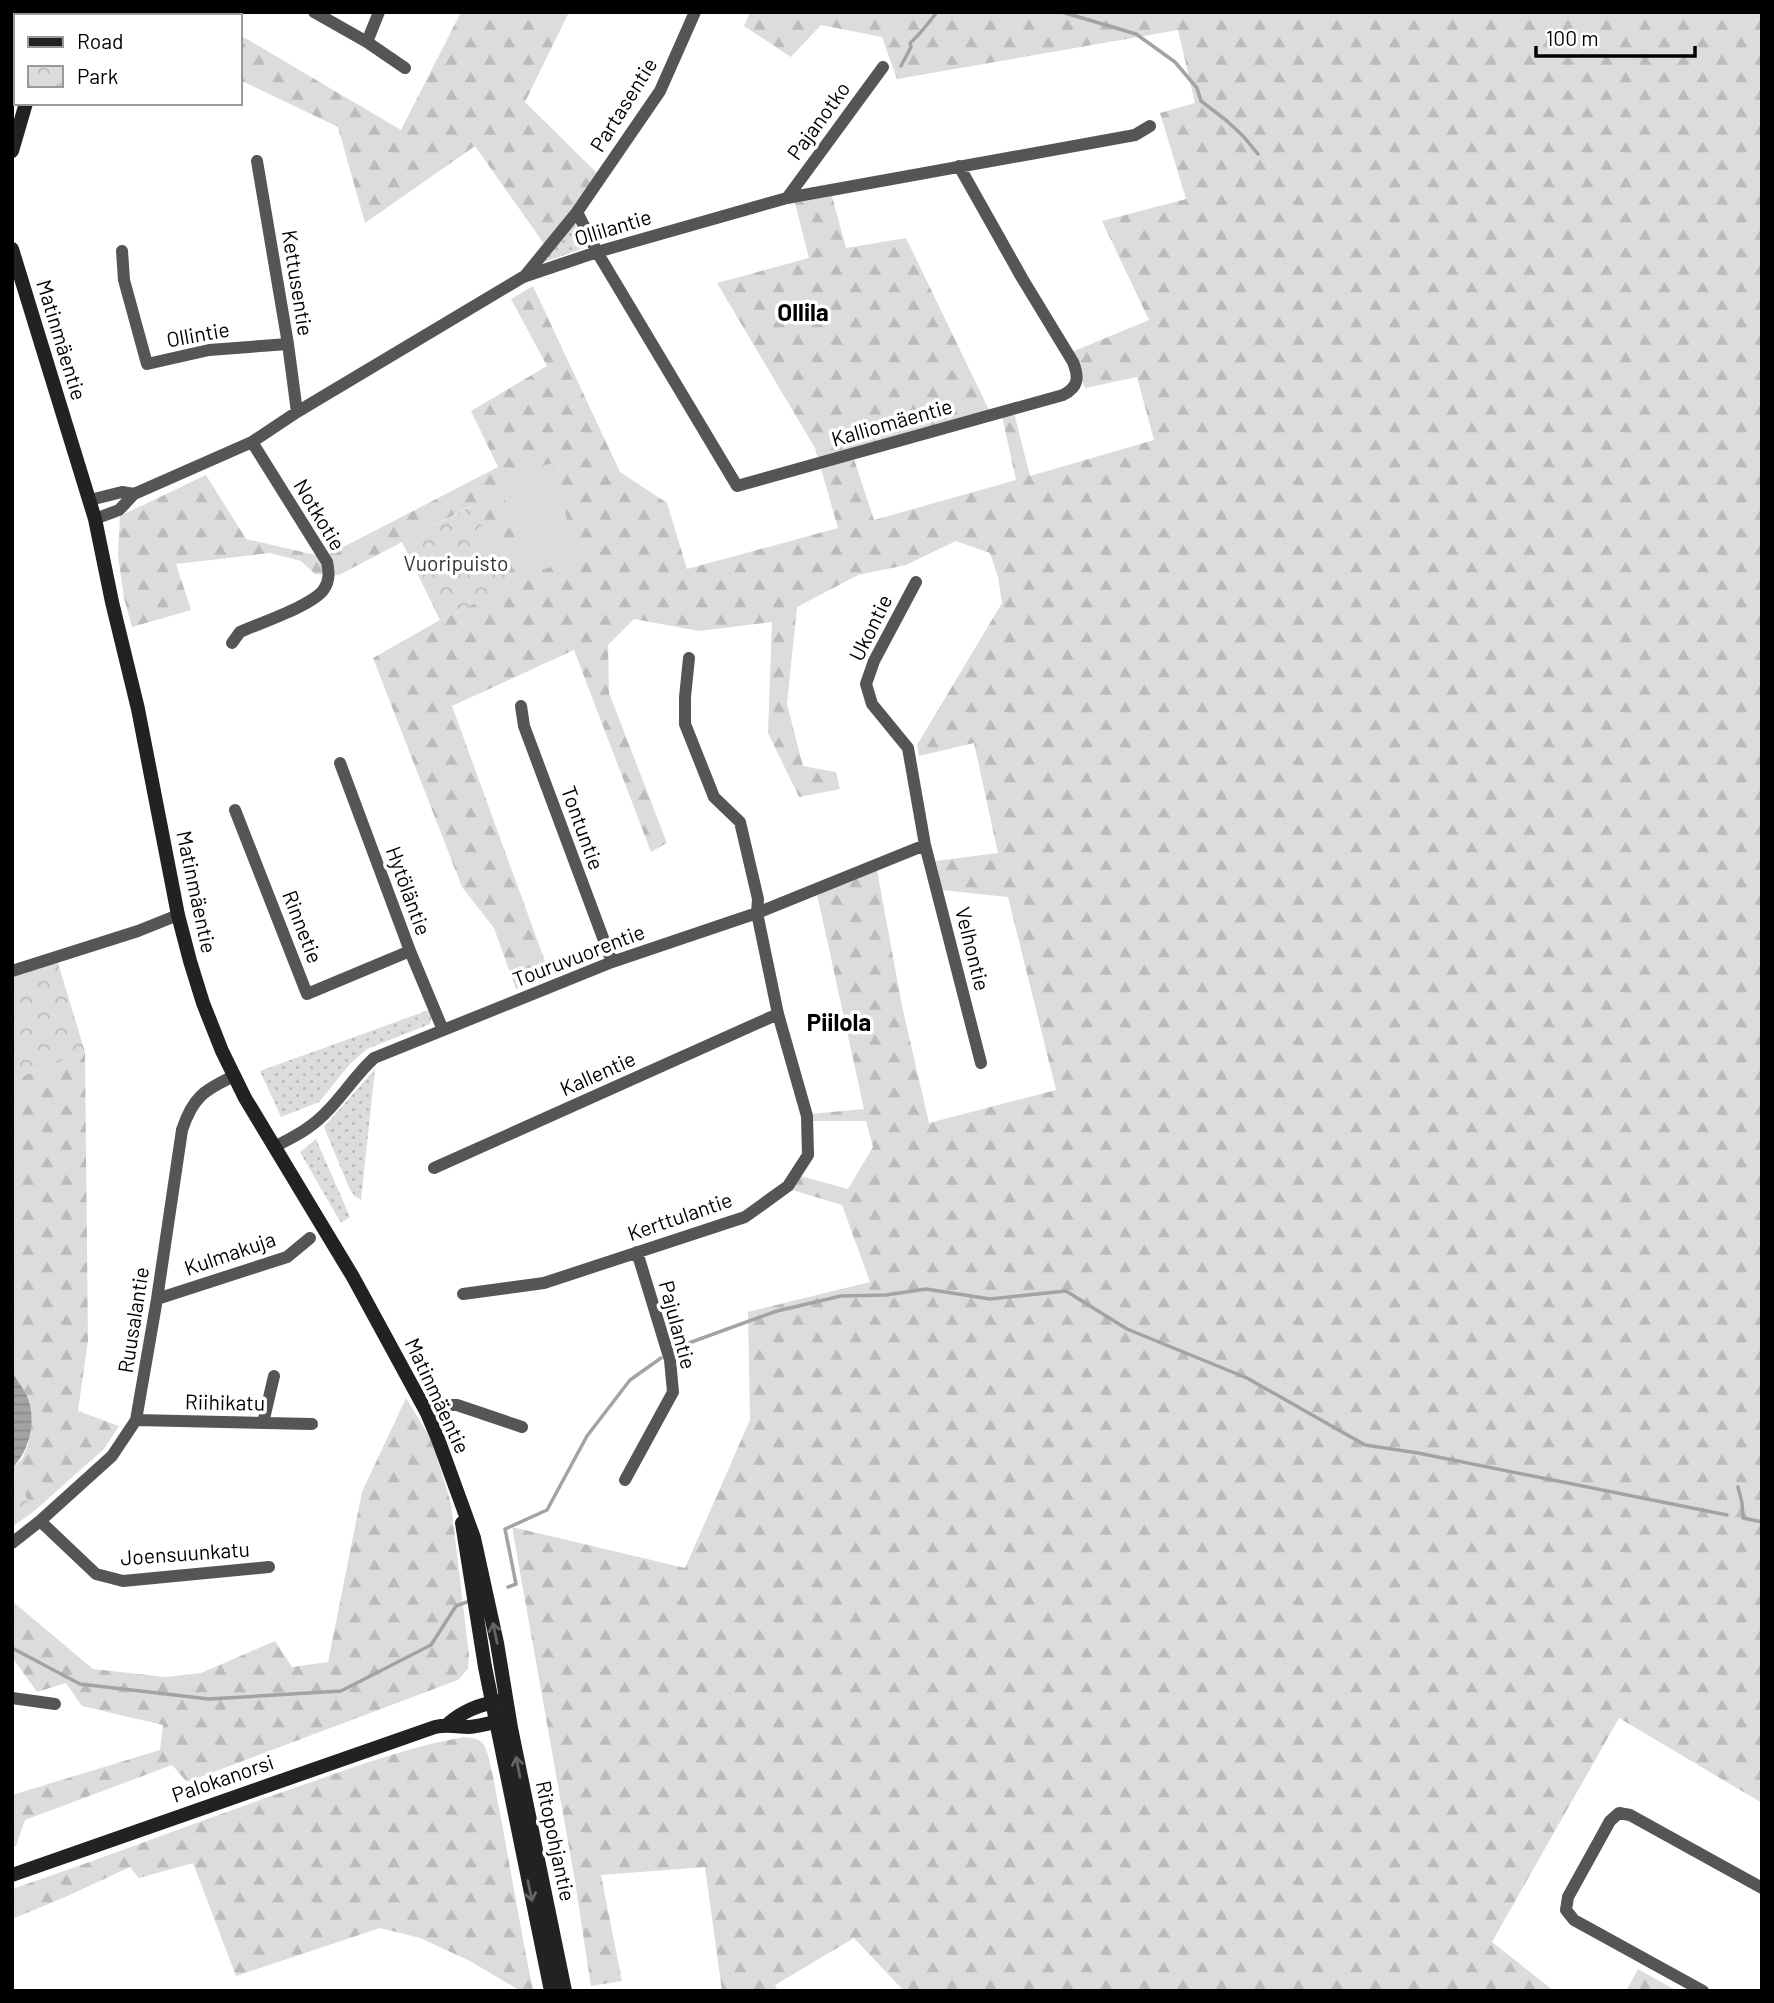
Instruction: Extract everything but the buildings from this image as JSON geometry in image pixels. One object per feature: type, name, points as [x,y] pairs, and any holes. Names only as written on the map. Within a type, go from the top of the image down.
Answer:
[{"type":"main road","points":[[12,151],[25,105]]},
{"type":"main road","name":"Matinmäentie","points":[[12,249],[95,519],[138,709],[178,915],[203,1003],[234,1076],[359,1288],[427,1413],[458,1497],[471,1587],[499,1701]]},
{"type":"main road","name":"Ritopohjantie","points":[[499,1701],[551,1991]]},
{"type":"main road","name":"Palokanorsi","points":[[12,1875],[448,1724],[470,1709],[499,1701]]},
{"type":"main road","name":"Ritopohjantie","points":[[502,1720],[565,1991]]},
{"type":"main road","name":"Palokanorsi","points":[[448,1724],[468,1727],[502,1720]]},
{"type":"street","points":[[314,12],[367,42],[405,68]]},
{"type":"street","points":[[367,42],[379,12]]},
{"type":"street","name":"Partasentie","points":[[523,277],[577,212],[660,91],[695,12]]},
{"type":"street","name":"Pajanotko","points":[[787,198],[883,67]]},
{"type":"street","name":"Ollilantie","points":[[95,519],[118,510],[134,494],[252,442],[297,412],[523,277],[787,198],[1135,135],[1150,126]]},
{"type":"street","name":"Kettusentie","points":[[257,161],[297,412]]},
{"type":"street","name":"Kalliomäentie","points":[[597,253],[737,486],[1063,396],[1077,384],[1077,372],[1073,362],[958,166]]},
{"type":"street","points":[[577,212],[597,253]]},
{"type":"street","name":"Ollintie","points":[[122,251],[124,280],[148,364],[209,350],[288,344]]},
{"type":"street","name":"Notkotie","points":[[232,643],[240,632],[316,598],[325,587],[330,574],[327,562],[252,442]]},
{"type":"street","name":"Ollilantie","points":[[90,500],[122,492],[134,494]]},
{"type":"street","name":"Ukontie","points":[[916,582],[874,662],[866,684],[872,704],[908,748],[925,845]]},
{"type":"street","name":"Kerttulantie","points":[[463,1294],[544,1283],[745,1217],[788,1186],[808,1155],[807,1116],[778,1014],[757,913],[758,899],[740,822],[714,797],[685,724],[689,658]]},
{"type":"street","name":"Tontuntie","points":[[521,706],[524,726],[612,962]]},
{"type":"street","name":"Hytöläntie","points":[[340,763],[410,951],[443,1030]]},
{"type":"street","name":"Rinnetie","points":[[235,810],[307,993],[410,951]]},
{"type":"street","name":"Touruvuorentie","points":[[275,1147],[309,1127],[327,1111],[374,1058],[612,962],[757,913],[925,845]]},
{"type":"street","name":"Velhontie","points":[[925,845],[981,1063]]},
{"type":"street","points":[[12,971],[138,931],[178,915]]},
{"type":"street","name":"Kallentie","points":[[434,1168],[778,1014]]},
{"type":"street","name":"Ruusalantie","points":[[12,1543],[112,1456],[136,1420],[182,1130],[188,1111],[204,1091],[234,1076]]},
{"type":"street","name":"Kulmakuja","points":[[157,1298],[287,1257],[310,1238]]},
{"type":"street","name":"Pajulantie","points":[[625,1480],[673,1392],[670,1360],[637,1252]]},
{"type":"street","points":[[263,1423],[274,1376]]},
{"type":"street","points":[[427,1413],[446,1405],[457,1405],[522,1427]]},
{"type":"street","name":"Riihikatu","points":[[136,1420],[312,1424]]},
{"type":"street","name":"Joensuunkatu","points":[[40,1521],[96,1574],[123,1581],[269,1567]]},
{"type":"street","points":[[12,1698],[55,1704]]},
{"type":"street","points":[[1703,1991],[1574,1920],[1566,1910],[1568,1897],[1610,1821],[1619,1813],[1630,1815],[1762,1888]]},
{"type":"green space","points":[[98,12],[205,14],[102,14]]},
{"type":"green space","points":[[461,12],[569,12],[525,102],[601,177],[547,248],[475,146],[365,223],[338,127],[242,81],[242,36],[401,130]]},
{"type":"green space","points":[[750,12],[1762,12],[1762,1803],[1619,1718],[1492,1942],[1554,1991],[904,1991],[854,1938],[775,1985],[778,1991],[722,1991],[705,1867],[601,1875],[622,1981],[591,1986],[512,1527],[685,1568],[750,1420],[748,1312],[870,1282],[842,1205],[789,1189],[797,1175],[848,1189],[873,1147],[866,1121],[811,1121],[810,1114],[864,1109],[817,894],[877,870],[902,1006],[929,1123],[1056,1090],[1008,897],[942,890],[936,861],[998,853],[974,743],[919,756],[917,745],[1002,603],[998,577],[990,553],[956,541],[906,565],[858,575],[797,607],[787,704],[803,766],[836,772],[840,789],[799,797],[768,733],[772,622],[699,631],[634,619],[608,645],[609,693],[667,843],[651,852],[574,650],[452,706],[550,975],[516,989],[494,928],[462,887],[373,658],[440,620],[510,586],[471,506],[339,575],[315,574],[301,561],[270,553],[176,564],[191,610],[132,627],[124,598],[118,555],[120,516],[206,475],[246,539],[324,557],[498,467],[471,411],[547,366],[511,299],[533,286],[620,472],[667,503],[687,569],[838,528],[815,448],[717,283],[809,258],[795,203],[832,196],[846,248],[906,238],[989,410],[851,450],[874,520],[1016,480],[1002,416],[1014,413],[1030,476],[1154,440],[1137,377],[1085,388],[1072,352],[1149,320],[1102,221],[1186,199],[1160,113],[1195,103],[1178,30],[897,79],[882,37],[821,25],[791,57],[744,26]]},
{"type":"green space","points":[[575,223],[584,248],[542,263]]},
{"type":"green space","points":[[552,463],[578,560],[525,574],[499,478]]},
{"type":"green space","name":"Vuoripuisto","points":[[472,506],[511,586],[440,620],[402,542]]},
{"type":"green space","points":[[55,953],[85,1052],[12,1080],[12,965]]},
{"type":"green space","points":[[429,1010],[432,1016],[430,1024],[367,1049],[350,1064],[319,1102],[281,1117],[260,1071]]},
{"type":"green space","points":[[85,1052],[88,1340],[78,1411],[119,1426],[104,1449],[33,1512],[12,1468],[23,1458],[29,1441],[27,1396],[12,1372],[12,1080]]},
{"type":"green space","points":[[375,1069],[361,1200],[350,1190],[324,1127]]},
{"type":"green space","points":[[316,1139],[350,1217],[341,1223],[300,1152]]},
{"type":"green space","points":[[406,1398],[432,1441],[451,1504],[469,1655],[468,1669],[458,1680],[187,1782],[172,1765],[25,1820],[16,1846],[12,1847],[12,1795],[160,1750],[163,1725],[82,1706],[66,1683],[37,1692],[12,1657],[12,1601],[93,1669],[166,1677],[201,1673],[275,1641],[292,1667],[328,1662],[362,1492]]},
{"type":"green space","points":[[12,1468],[33,1512],[12,1527]]},
{"type":"green space","points":[[464,1737],[480,1741],[488,1755],[533,1990],[519,1990],[470,1961],[420,1938],[380,1928],[236,1976],[193,1863],[139,1878],[130,1867],[12,1919],[12,1889],[361,1765],[422,1746]]},
{"type":"green space","points":[[1638,1969],[1677,1991],[1626,1991]]},
{"type":"shaded area","points":[[12,1372],[27,1396],[31,1425],[27,1444],[12,1468]]},
{"type":"waterway","points":[[901,66],[911,47],[910,43],[937,12]]},
{"type":"waterway","points":[[1062,12],[1136,34],[1175,62],[1197,88],[1201,101],[1227,121],[1258,154]]},
{"type":"waterway","points":[[676,1349],[777,1311],[841,1296],[886,1295],[926,1289],[990,1299],[1066,1291],[1127,1329],[1247,1378],[1365,1445],[1418,1453],[1727,1515]]},
{"type":"waterway","points":[[508,1587],[516,1584],[505,1529],[547,1510],[587,1436],[630,1380],[661,1358]]},
{"type":"waterway","points":[[1738,1487],[1743,1518],[1762,1522]]},
{"type":"waterway","points":[[12,1648],[80,1684],[209,1699],[341,1691],[431,1645],[456,1606],[467,1602]]},
{"type":"district","name":"Ollila","points":[[803,313]]},
{"type":"district","name":"Piilola","points":[[839,1023]]}]
